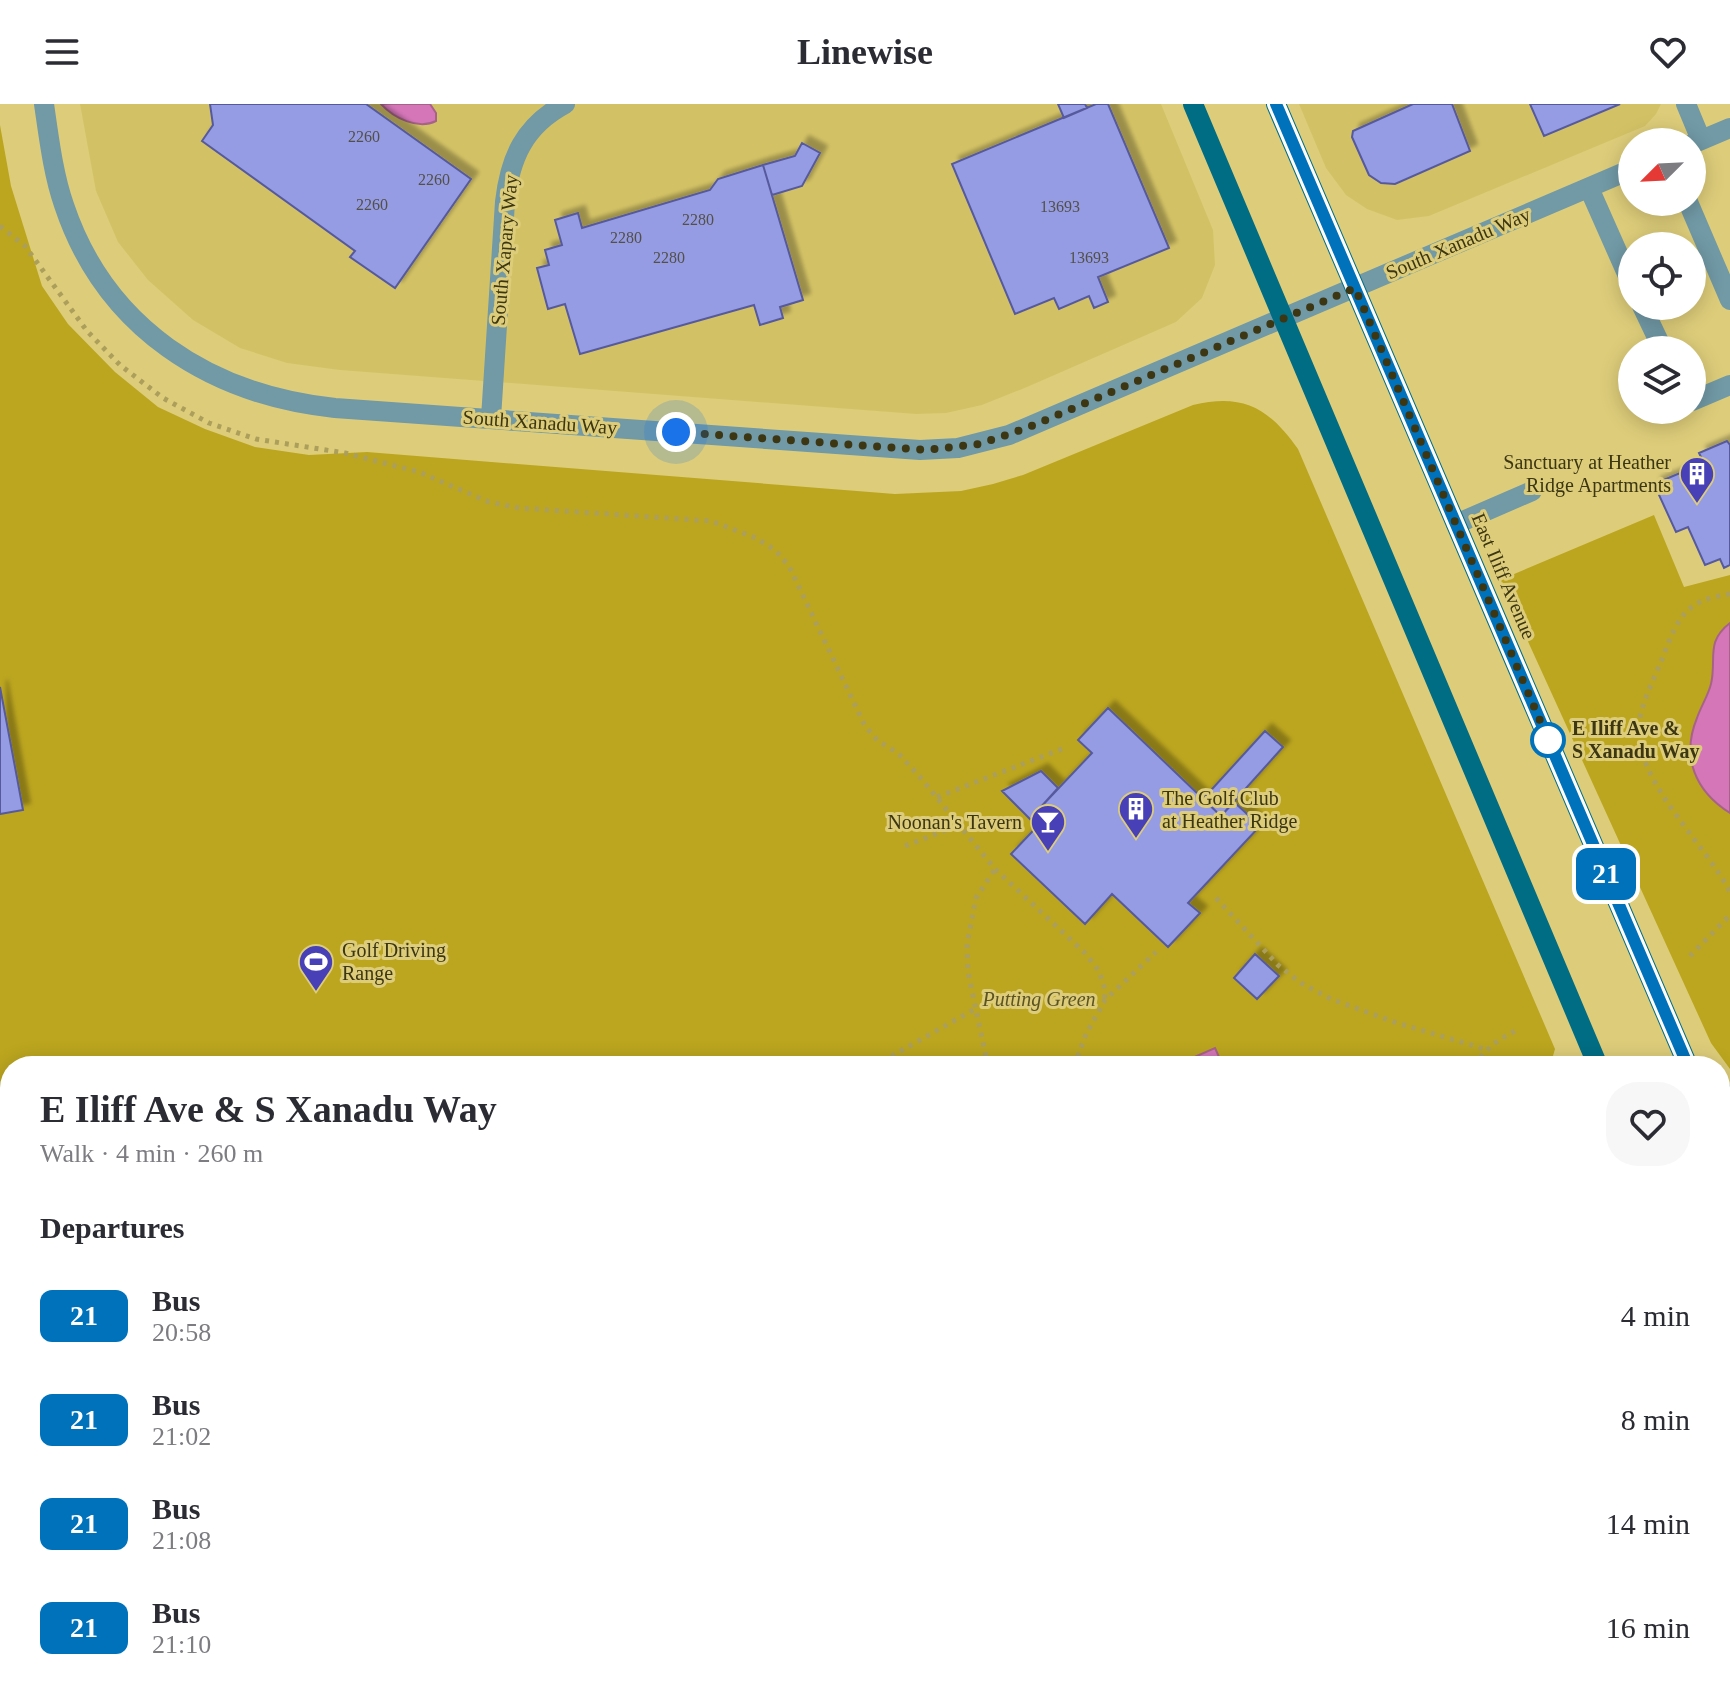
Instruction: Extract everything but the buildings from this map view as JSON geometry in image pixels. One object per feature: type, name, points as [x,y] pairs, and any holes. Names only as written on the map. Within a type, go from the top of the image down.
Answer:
[{"type":"main road","points":[[1193,104],[1594,1056]]},
{"type":"main road","name":"East Iliff Avenue","points":[[1276,104],[1686,1056]]},
{"type":"street","name":"South Xanadu Way","points":[[44,104],[59,189],[85,254],[119,302],[137,321],[181,358],[231,384],[298,403],[335,408],[926,450],[986,442],[1027,428],[1618,175]]},
{"type":"street","name":"South Xapary Way","points":[[491,418],[510,167],[526,135],[541,119],[565,104]]},
{"type":"street","points":[[1686,104],[1692,128]]},
{"type":"street","points":[[1706,138],[1730,128]]},
{"type":"street","points":[[1589,188],[1618,253]]},
{"type":"street","points":[[1694,216],[1730,300]]},
{"type":"street","points":[[1706,395],[1730,385]]},
{"type":"street","points":[[1456,524],[1532,491]]},
{"type":"path","points":[[0,226],[25,246],[87,331],[120,365],[163,398],[209,423],[256,439],[345,453],[419,472],[489,502],[519,508],[711,521],[756,538],[775,550],[789,566],[865,726],[878,741],[898,753],[995,869],[1085,953],[1099,971],[1105,1000]]},
{"type":"path","points":[[1730,594],[1702,599],[1680,617],[1639,721],[1639,738],[1642,756],[1660,790],[1720,872],[1730,892]]},
{"type":"path","points":[[937,797],[1067,747]]},
{"type":"path","points":[[905,846],[959,825]]},
{"type":"path","points":[[986,1056],[968,972],[971,919],[976,898],[995,869]]},
{"type":"path","points":[[1216,898],[1278,965],[1301,983],[1331,999],[1397,1023],[1485,1049]]},
{"type":"path","points":[[1690,956],[1730,915]]},
{"type":"path","points":[[1078,1056],[1105,1000],[1156,952]]},
{"type":"path","points":[[892,1056],[975,1009]]},
{"type":"path","points":[[1481,1056],[1485,1049],[1519,1029]]},
{"type":"shaded area","points":[[80,104],[1161,104],[1213,230],[1215,265],[1202,298],[1176,322],[982,405],[946,413],[916,414],[340,370],[287,363],[240,348],[193,320],[148,280],[118,242],[96,191]]},
{"type":"shaded area","points":[[381,104],[430,104],[436,113],[436,121],[422,124],[407,121]]},
{"type":"shaded area","points":[[1299,104],[1661,104],[1645,126],[1618,128],[1618,137],[1429,216],[1397,220],[1367,209],[1346,195],[1326,168]]},
{"type":"shaded area","points":[[1730,623],[1730,813],[1700,784],[1694,772],[1690,746],[1692,732],[1711,684],[1717,637]]},
{"type":"shaded area","points":[[1215,1048],[1219,1056],[1197,1056]]},
{"type":"green space","name":"Putting Green","points":[[0,125],[11,186],[42,286],[68,324],[115,372],[158,407],[205,429],[255,447],[309,455],[367,452],[895,494],[961,491],[993,484],[1023,475],[1193,405],[1226,401],[1253,407],[1265,414],[1298,449],[1555,1049],[1553,1056],[0,1056]]},
{"type":"green space","points":[[1654,515],[1684,587],[1730,575],[1730,1056],[1720,1056],[1711,1043],[1500,580]]},
{"type":"bus line","name":"21","points":[[1276,104],[1684,1056]]},
{"type":"place","name":"Sanctuary at Heather Ridge Apartments","points":[[1697,505]]},
{"type":"place","name":"E Iliff Ave & S Xanadu Way","points":[[1548,740]]},
{"type":"place","name":"The Golf Club at Heather Ridge","points":[[1136,840]]},
{"type":"place","name":"Noonan's Tavern","points":[[1048,853]]},
{"type":"place","name":"Golf Driving Range","points":[[316,993]]},
{"type":"route","points":[[676,432],[920,450],[979,444],[1027,428],[1355,288],[1553,751],[1548,740]]}]
